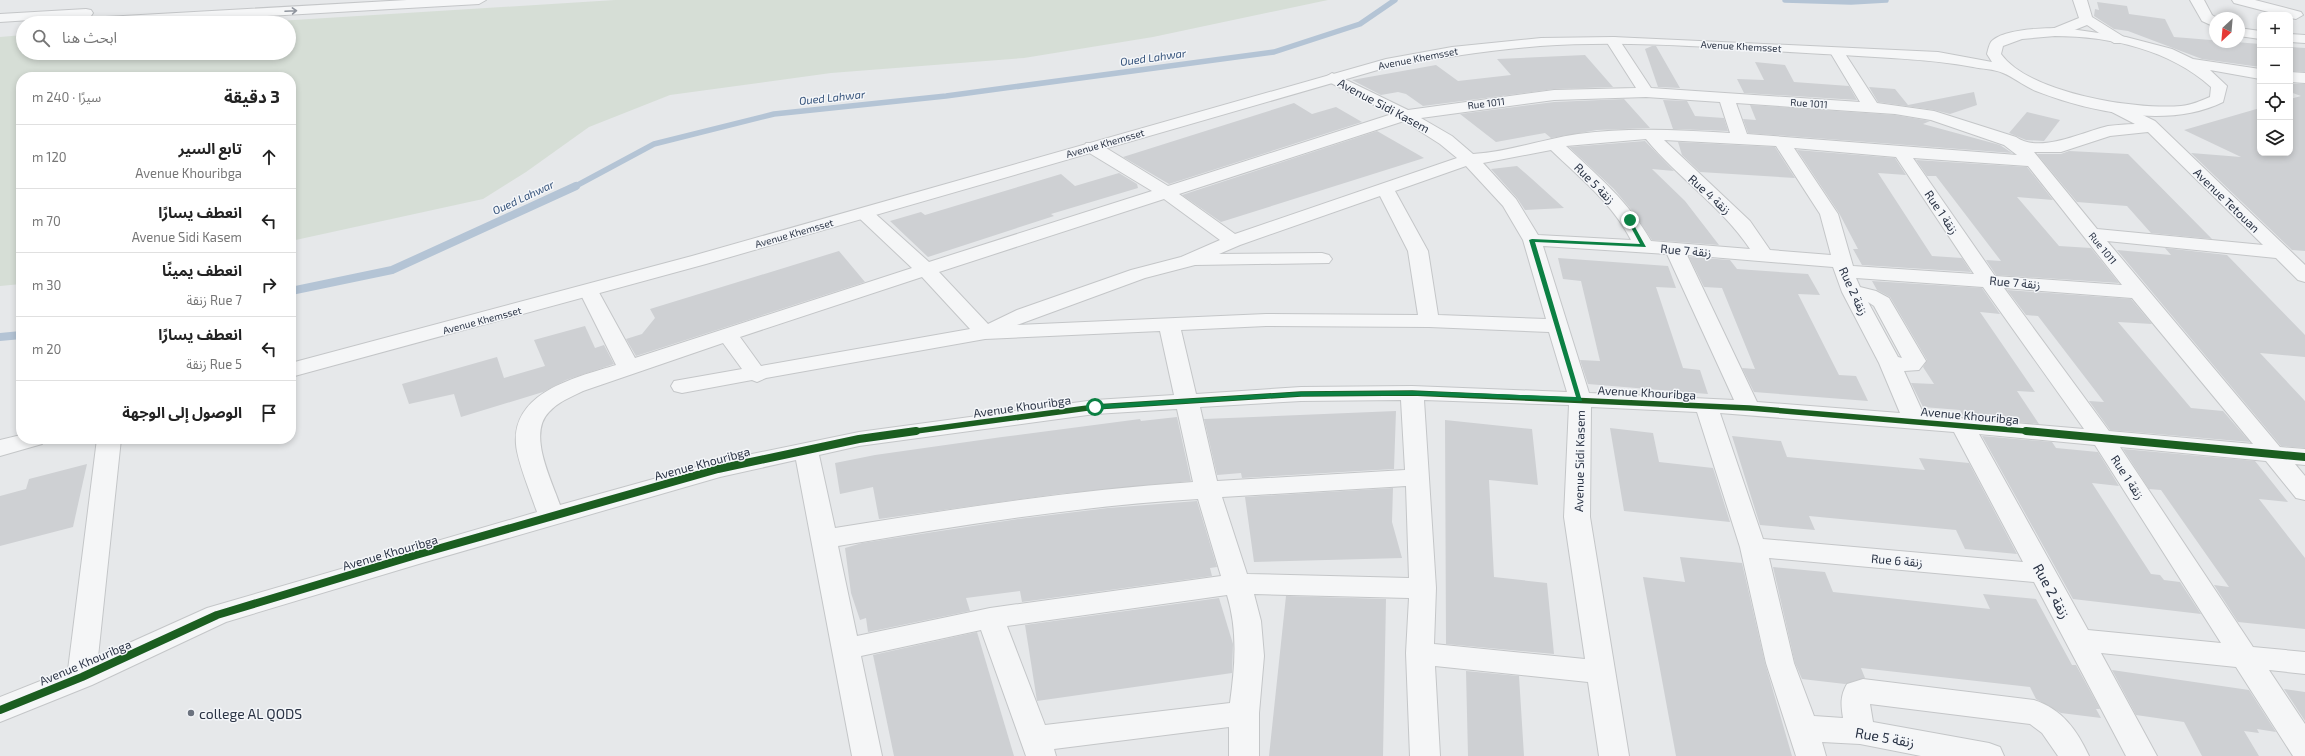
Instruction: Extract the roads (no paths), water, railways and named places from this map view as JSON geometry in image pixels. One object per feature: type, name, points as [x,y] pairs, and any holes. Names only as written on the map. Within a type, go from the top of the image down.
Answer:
[{"type":"street","points":[[34,16],[303,0]]},
{"type":"street","points":[[194,16],[479,0]]},
{"type":"street","points":[[2080,0],[2086,19],[2120,40]]},
{"type":"street","points":[[2197,0],[2209,19]]},
{"type":"street","points":[[2239,0],[2297,14]]},
{"type":"street","points":[[0,18],[16,17]]},
{"type":"street","points":[[2057,32],[2080,24],[2086,19]]},
{"type":"street","points":[[0,27],[16,26]]},
{"type":"street","name":"Avenue Khemsset","points":[[1938,56],[1972,52],[1997,46],[2011,36],[2034,32],[2057,32]]},
{"type":"street","points":[[2019,147],[2061,147],[2076,140],[2153,120],[2218,99],[2219,86],[2206,73],[2185,61],[2159,51],[2120,40],[2057,32]]},
{"type":"street","points":[[2245,33],[2257,35]]},
{"type":"street","points":[[1613,41],[1646,92]]},
{"type":"street","name":"Avenue Khemsset","points":[[296,369],[589,290],[864,213],[1386,63],[1452,51],[1541,42],[1667,42],[1836,52],[1938,56],[2006,68]]},
{"type":"street","points":[[1997,46],[1994,54],[2006,68]]},
{"type":"street","points":[[1836,52],[1872,108]]},
{"type":"street","points":[[2185,61],[2257,74]]},
{"type":"street","name":"Avenue Tetouan","points":[[2006,68],[2042,87],[2069,97],[2112,106],[2153,120],[2305,276]]},
{"type":"street","points":[[2215,82],[2257,75]]},
{"type":"street","points":[[2293,77],[2305,78]]},
{"type":"street","name":"Avenue Sidi Kasem","points":[[1332,78],[1406,114],[1446,140],[1469,159],[1510,203],[1532,240],[1580,399],[1577,517],[1614,756]]},
{"type":"street","name":"Rue 1011","points":[[551,517],[528,445],[527,432],[532,419],[542,406],[558,394],[727,334],[1164,191],[1406,114],[1554,95],[1646,92],[1872,108],[1934,116],[1999,137],[2019,147],[2034,161],[2138,292],[2272,454]]},
{"type":"street","points":[[1726,98],[1740,138]]},
{"type":"street","points":[[985,333],[1024,314],[1138,274],[1188,260],[1233,241],[1469,159],[1489,158],[1590,138],[1650,134],[1740,138],[1901,152],[2034,161]]},
{"type":"street","name":"Rue 4 زنقة","points":[[1650,134],[1668,155],[1743,225],[1765,257]]},
{"type":"street","name":"Rue 2 زنقة","points":[[1782,142],[1830,214],[1837,239],[1842,267],[1852,292],[1869,295],[1882,302],[1915,362],[1911,365],[1890,363],[1915,421]]},
{"type":"street","name":"Rue 5 زنقة","points":[[1554,144],[1613,199],[1630,220],[1644,246]]},
{"type":"street","points":[[1092,147],[1164,191],[1233,241]]},
{"type":"street","name":"Rue 1 زنقة","points":[[1901,152],[1987,280],[2102,438],[2246,656],[2305,749]]},
{"type":"street","points":[[1384,189],[1418,251],[1429,321]]},
{"type":"street","points":[[864,213],[926,270],[985,333]]},
{"type":"street","points":[[2092,234],[2281,253]]},
{"type":"street","name":"Rue 7 زنقة","points":[[1532,240],[1644,246],[1765,257],[1842,267],[2138,292]]},
{"type":"street","points":[[1675,250],[1749,408]]},
{"type":"street","points":[[1188,260],[1322,259]]},
{"type":"street","points":[[589,290],[628,368]]},
{"type":"street","points":[[682,386],[757,375],[985,333],[1266,320],[1429,321],[1559,326]]},
{"type":"street","points":[[1169,324],[1186,402],[1208,489],[1247,621],[1250,656],[1244,713],[1244,756]]},
{"type":"street","points":[[727,334],[757,375]]},
{"type":"street","points":[[1412,393],[1423,588],[1420,653],[1424,756]]},
{"type":"street","name":"Avenue Khouribga","points":[[0,710],[82,677],[217,615],[416,555],[718,469],[859,438],[1095,407],[1301,394],[1412,393],[1580,399],[1749,408],[1915,421],[2305,456]]},
{"type":"street","points":[[1706,406],[1753,547],[1780,663],[1804,728],[1811,756]]},
{"type":"street","name":"Rue 2 زنقة","points":[[1962,425],[2142,756]]},
{"type":"street","points":[[0,448],[16,444]]},
{"type":"street","points":[[82,677],[108,444]]},
{"type":"street","points":[[806,449],[867,756]]},
{"type":"street","points":[[2272,454],[2305,492]]},
{"type":"street","points":[[824,539],[1016,508],[1138,494],[1417,477]]},
{"type":"street","name":"Rue 6 زنقة","points":[[1753,547],[2042,573]]},
{"type":"street","points":[[845,649],[990,618],[1237,584],[1423,588]]},
{"type":"street","points":[[990,618],[1038,748],[1244,713]]},
{"type":"street","points":[[2079,640],[2305,663]]},
{"type":"street","points":[[1420,653],[1601,672]]},
{"type":"street","points":[[1860,732],[1856,695],[1863,691],[1972,703],[2039,714],[2052,723],[2074,756]]},
{"type":"street","name":"Rue 5 زنقة","points":[[1804,728],[1860,732],[1989,756]]},
{"type":"waterway","name":"Oued Lahwar","points":[[575,186],[654,144],[774,114],[946,96],[1274,52],[1360,24],[1395,0]]},
{"type":"waterway","name":"Oued Lahwar","points":[[1785,0],[1851,2],[1886,0]]},
{"type":"waterway","name":"Oued Lahwar","points":[[296,290],[392,270],[575,186]]},
{"type":"waterway","name":"Oued Lahwar","points":[[0,337],[16,335]]},
{"type":"place","name":"college AL QODS","points":[[191,713]]}]
